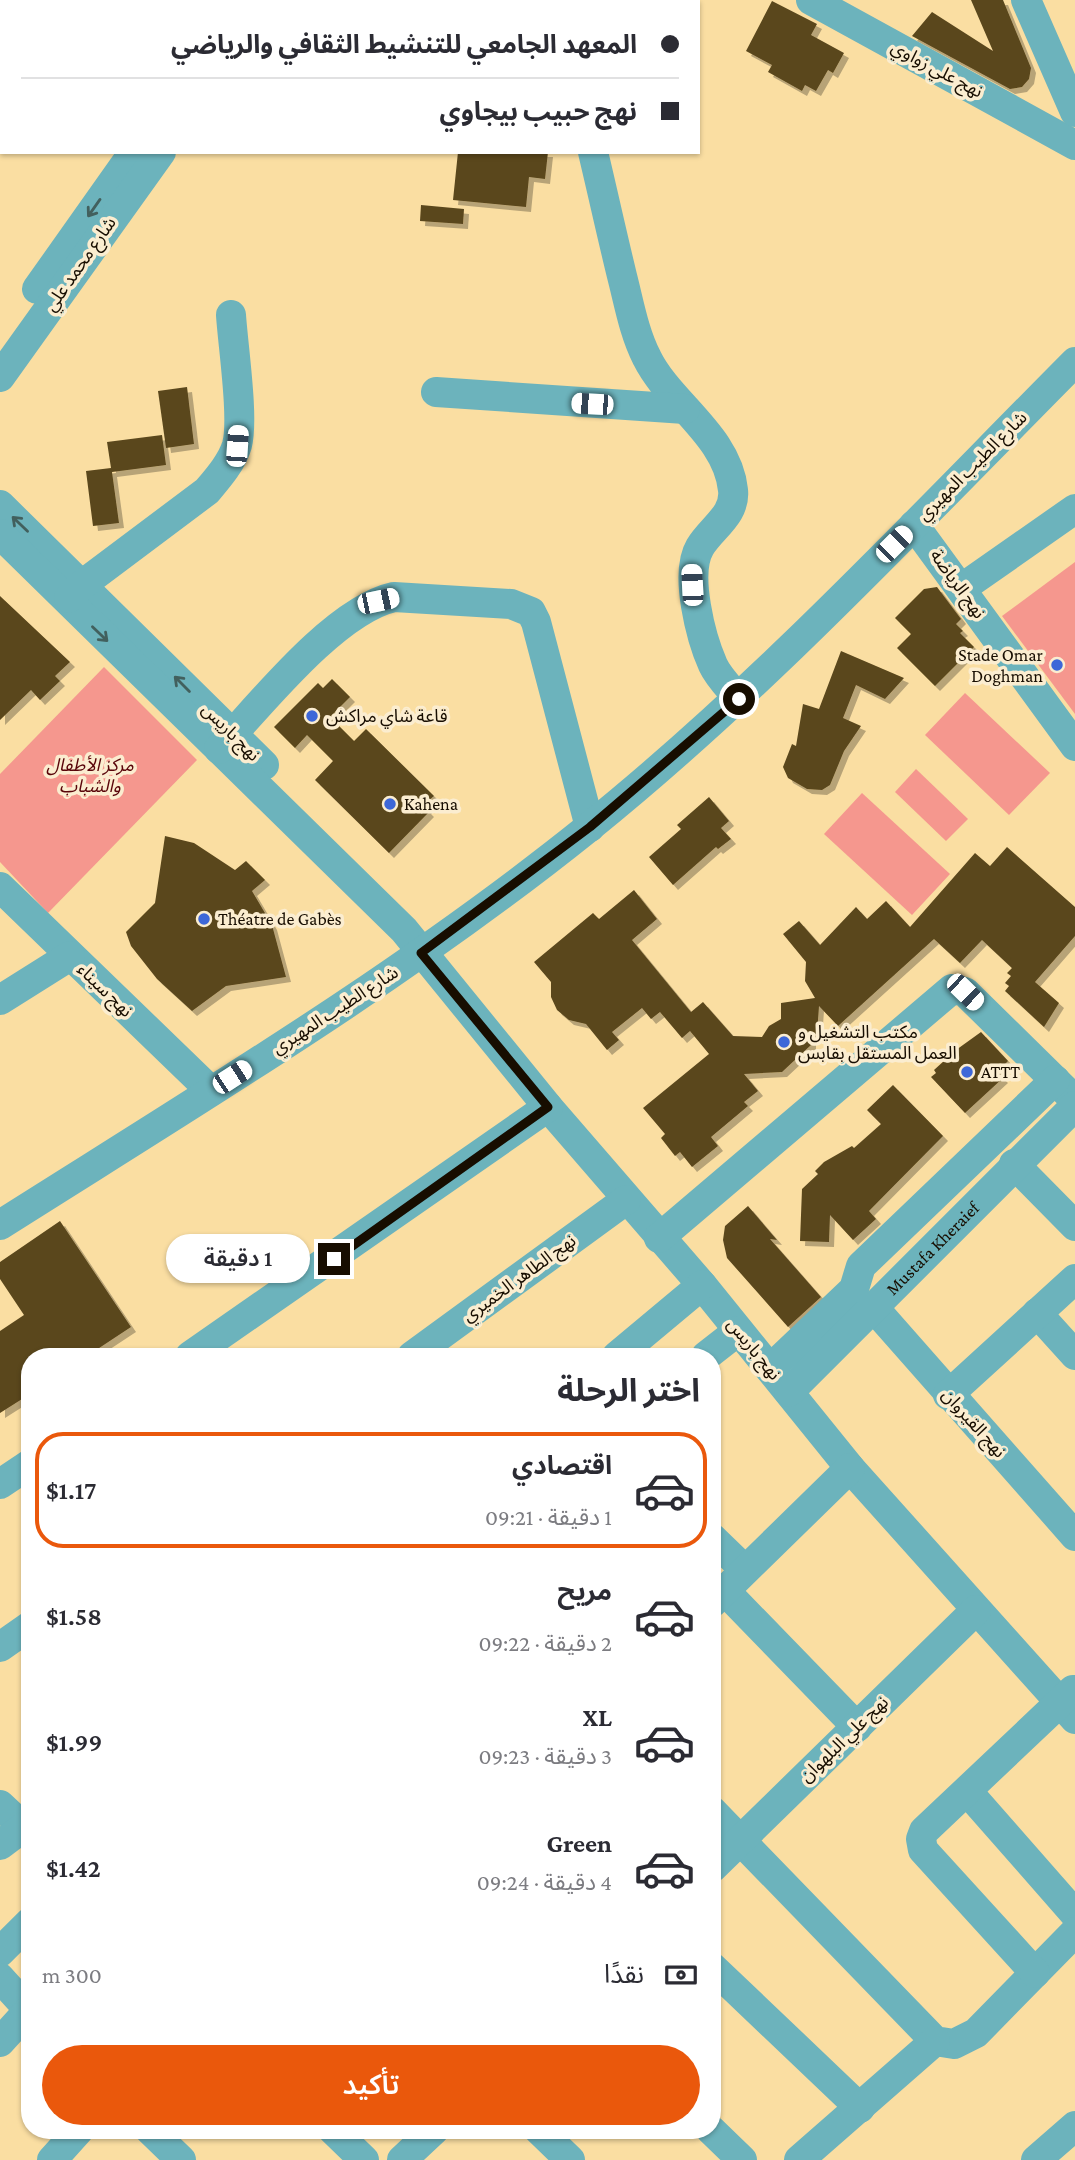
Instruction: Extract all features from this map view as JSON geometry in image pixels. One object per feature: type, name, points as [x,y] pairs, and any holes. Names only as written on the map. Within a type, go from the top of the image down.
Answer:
[{"type":"street","name":"نهج علي زواوي","points":[[811,0],[1072,130]]},
{"type":"street","points":[[1026,0],[1072,130]]},
{"type":"street","name":"شارع محمد علي","points":[[0,342],[126,162],[154,154]]},
{"type":"street","points":[[593,154],[632,316],[646,356],[660,380],[685,408],[722,458],[733,491],[732,505],[698,549],[692,566],[692,585],[712,664],[739,699]]},
{"type":"street","name":"شارع محمد علي","points":[[0,377],[126,162]]},
{"type":"street","points":[[75,593],[207,491],[228,463],[237,446],[238,425],[231,315]]},
{"type":"street","name":"شارع الطيب المهيري","points":[[0,1225],[211,1091],[431,957],[590,827],[739,699],[1075,362]]},
{"type":"street","points":[[436,393],[685,408]]},
{"type":"street","name":"نهج باريس","points":[[0,505],[75,593],[226,742],[431,957],[548,1107],[702,1285],[850,1468],[976,1610],[1070,1703]]},
{"type":"street","points":[[962,588],[1075,509]]},
{"type":"street","name":"نهج الرياضة","points":[[914,524],[1075,746]]},
{"type":"street","name":"نهج باريس","points":[[0,534],[75,593]]},
{"type":"street","points":[[226,742],[342,623],[378,601],[394,597],[511,604],[531,612],[536,622],[590,827]]},
{"type":"street","name":"نهج سيناء","points":[[0,887],[211,1091]]},
{"type":"street","points":[[0,1000],[70,956]]},
{"type":"street","points":[[659,1238],[952,989],[965,992],[1065,1090],[862,1266],[855,1289],[770,1369]]},
{"type":"street","name":"Mustafa Kheraief","points":[[789,1392],[1014,1164],[1075,1106]]},
{"type":"street","points":[[202,1348],[548,1107]]},
{"type":"street","points":[[1014,1164],[1075,1226]]},
{"type":"street","name":"نهج الطاهر الخميري","points":[[423,1348],[626,1200]]},
{"type":"street","points":[[948,1395],[1075,1279]]},
{"type":"street","points":[[627,1348],[702,1285]]},
{"type":"street","name":"نهج القيروان","points":[[874,1308],[1075,1536]]},
{"type":"street","points":[[1037,1313],[1075,1355]]},
{"type":"street","points":[[716,1348],[738,1331]]},
{"type":"street","points":[[727,1588],[850,1468]]},
{"type":"street","points":[[0,1484],[21,1470]]},
{"type":"street","points":[[721,1568],[727,1588],[857,1727]]},
{"type":"street","name":"نهج علي البلهوان","points":[[721,1859],[976,1610]]},
{"type":"street","points":[[1035,1973],[923,1850],[921,1839],[924,1831],[967,1791],[1070,1703]]},
{"type":"street","points":[[967,1791],[1075,1913]]},
{"type":"street","points":[[0,1805],[21,1824]]},
{"type":"street","points":[[721,1820],[935,2042],[954,2044],[965,2041],[1075,1932]]},
{"type":"street","points":[[0,1845],[21,1833]]},
{"type":"street","points":[[0,1952],[21,1931]]},
{"type":"street","points":[[721,1976],[860,2108]]},
{"type":"street","points":[[0,1978],[21,2001]]},
{"type":"street","points":[[0,2042],[21,2019]]},
{"type":"street","points":[[799,2160],[935,2042]]},
{"type":"street","points":[[1036,2160],[1075,2126]]},
{"type":"street","points":[[52,2160],[71,2139]]},
{"type":"street","points":[[159,2139],[181,2160]]},
{"type":"street","points":[[342,2139],[364,2160]]},
{"type":"street","points":[[401,2160],[424,2139]]},
{"type":"street","points":[[548,2139],[570,2160]]},
{"type":"street","points":[[720,2139],[742,2160]]},
{"type":"green space","name":"Stade Omar Doghman","points":[[1075,562],[1075,714],[1002,616]]},
{"type":"green space","name":"مركز الأطفال والشباب","points":[[104,667],[197,760],[48,913],[0,862],[0,774]]},
{"type":"green space","points":[[965,693],[1050,773],[1009,815],[925,735]]},
{"type":"green space","points":[[916,769],[968,819],[946,841],[895,792]]},
{"type":"green space","points":[[862,793],[950,874],[912,915],[824,834]]},
{"type":"building","points":[[971,0],[1003,0],[1031,68],[1029,79],[1022,87],[1010,89],[912,36],[932,12],[993,51]]},
{"type":"building","points":[[772,1],[817,24],[811,35],[844,53],[833,73],[828,70],[816,91],[805,85],[802,91],[768,72],[772,65],[746,51]]},
{"type":"building","points":[[458,154],[548,154],[545,179],[529,177],[526,207],[453,200]]},
{"type":"building","points":[[421,205],[464,209],[463,224],[420,221]]},
{"type":"building","points":[[187,387],[194,444],[166,448],[158,391]]},
{"type":"building","points":[[162,435],[166,465],[112,472],[119,523],[93,526],[86,471],[111,468],[107,442]]},
{"type":"building","points":[[937,587],[961,619],[956,624],[963,631],[960,633],[974,647],[935,686],[897,648],[911,634],[895,618],[924,589]]},
{"type":"building","points":[[0,596],[70,662],[55,676],[60,681],[40,700],[31,690],[0,720]]},
{"type":"building","points":[[841,651],[904,678],[885,699],[856,685],[843,718],[861,726],[844,751],[830,785],[822,790],[807,789],[788,778],[783,767],[792,744],[796,746],[803,704],[819,709]]},
{"type":"building","points":[[332,679],[350,697],[330,717],[354,741],[366,729],[434,796],[428,801],[431,805],[426,809],[429,812],[389,853],[315,780],[333,761],[307,735],[295,748],[274,727],[318,683],[323,688]]},
{"type":"building","points":[[709,797],[729,821],[721,828],[731,839],[718,849],[716,847],[673,885],[649,857],[681,829],[677,825]]},
{"type":"building","name":"Théatre de Gabès","points":[[165,836],[194,843],[235,870],[246,861],[265,880],[252,891],[272,925],[286,977],[226,986],[192,1011],[157,979],[131,946],[126,932],[155,903]]},
{"type":"building","points":[[1007,847],[1075,907],[1075,936],[1035,982],[1059,1003],[1044,1027],[1005,991],[1009,986],[1005,983],[1011,976],[1007,973],[1012,968],[982,940],[960,963],[934,939],[838,1026],[819,1006],[817,1034],[811,1034],[811,1045],[782,1072],[744,1074],[758,1091],[744,1102],[748,1106],[711,1137],[718,1146],[692,1167],[680,1152],[675,1156],[661,1138],[665,1134],[643,1108],[709,1054],[690,1031],[682,1038],[660,1012],[651,1019],[642,1008],[612,1032],[619,1040],[607,1050],[586,1024],[569,1020],[557,1010],[551,997],[551,982],[534,962],[593,913],[599,919],[634,890],[657,919],[632,940],[691,1012],[703,1002],[733,1036],[762,1037],[769,1026],[781,1019],[781,1003],[815,998],[805,981],[806,962],[783,934],[799,921],[820,945],[856,907],[867,919],[886,901],[910,927],[975,853],[990,866]]},
{"type":"building","name":"ATTT","points":[[981,1032],[1008,1061],[997,1072],[1003,1078],[965,1113],[931,1077],[936,1073],[934,1070],[956,1050]]},
{"type":"building","points":[[893,1085],[943,1136],[869,1211],[876,1219],[853,1240],[830,1215],[829,1242],[800,1241],[802,1189],[818,1174],[815,1171],[824,1162],[852,1146],[854,1148],[881,1124],[867,1110]]},
{"type":"building","points":[[748,1206],[777,1240],[770,1239],[821,1297],[788,1327],[727,1258],[723,1240],[725,1226]]},
{"type":"building","points":[[60,1221],[131,1327],[99,1348],[21,1348],[21,1400],[0,1413],[0,1331],[24,1315],[0,1279],[0,1262]]},
{"type":"place","name":"Stade Omar Doghman","points":[[1057,665]]},
{"type":"place","name":"قاعة شاي مراكش","points":[[312,716]]},
{"type":"place","name":"Kahena","points":[[390,804]]},
{"type":"place","name":"Théatre de Gabès","points":[[204,919]]},
{"type":"place","name":"مكتب التشغيل و العمل المستقل بقابس","points":[[784,1042]]},
{"type":"place","name":"ATTT","points":[[967,1072]]},
{"type":"route","points":[[334,1259],[548,1107],[421,953],[590,827],[739,699]]}]
